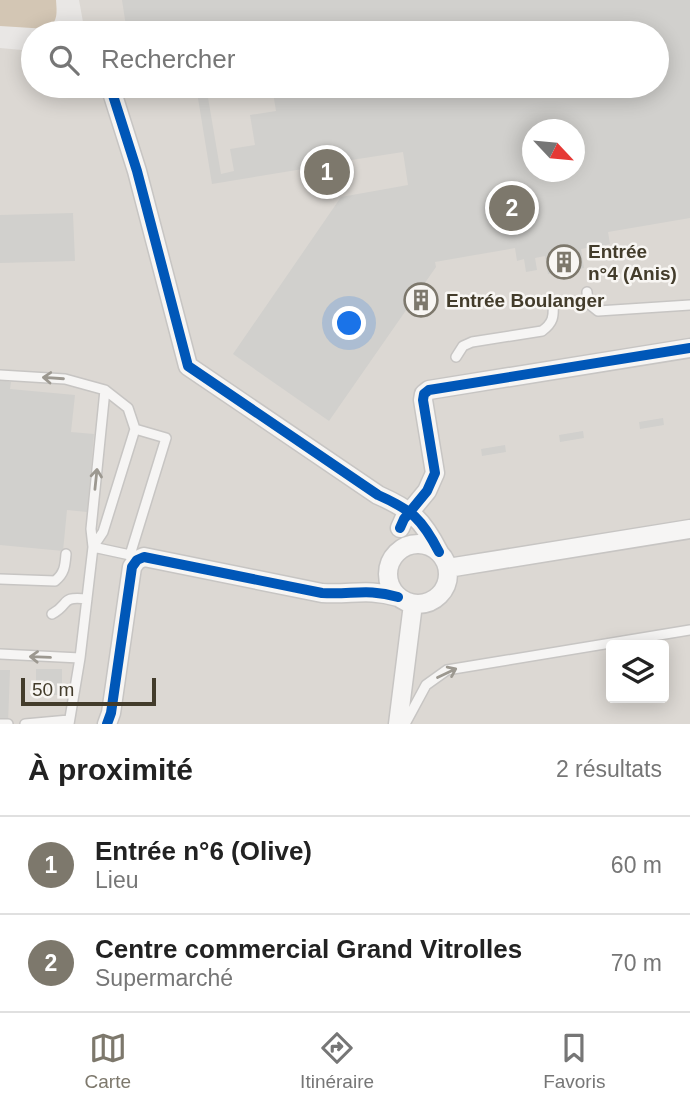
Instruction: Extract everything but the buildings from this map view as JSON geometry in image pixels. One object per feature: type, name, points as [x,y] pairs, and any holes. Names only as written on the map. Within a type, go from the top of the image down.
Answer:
[{"type":"street","points":[[107,724],[111,713],[133,557],[322,593],[377,591],[406,600],[429,603],[442,593],[446,585],[443,560],[426,527],[410,511],[378,495],[188,366],[137,171],[114,98]]},
{"type":"street","points":[[398,724],[406,600],[389,583],[400,528],[427,491],[435,473],[424,394],[429,390],[690,348]]},
{"type":"street","points":[[378,495],[394,514],[400,528]]},
{"type":"street","points":[[443,560],[690,529]]},
{"type":"street","points":[[355,591],[376,578],[393,558],[414,544],[431,547],[443,560]]},
{"type":"lane","points":[[587,292],[588,303],[598,311],[690,305]]},
{"type":"lane","points":[[456,357],[463,346],[472,342],[542,331],[550,325],[554,317],[553,303]]},
{"type":"lane","points":[[0,375],[65,379],[105,390],[128,408],[135,429],[103,532],[93,547]]},
{"type":"lane","points":[[25,724],[69,722],[80,658],[93,547],[90,528],[105,390]]},
{"type":"lane","points":[[93,547],[133,557],[166,438],[135,429]]},
{"type":"lane","points":[[0,579],[55,580],[65,570],[66,554]]},
{"type":"lane","points":[[52,614],[72,597],[87,599]]},
{"type":"lane","points":[[405,724],[426,685],[447,670],[690,630]]},
{"type":"lane","points":[[3,657],[80,658]]},
{"type":"lane","points":[[0,724],[8,724]]},
{"type":"shaded area","points":[[0,0],[56,0],[54,21],[21,21],[21,27],[0,26]]},
{"type":"shaded area","points":[[79,0],[690,0],[690,724],[0,724],[0,48],[21,50],[21,98],[669,98],[669,21],[83,21]]},
{"type":"cycle path","points":[[114,98],[137,171],[188,366],[378,495],[408,511],[421,523],[439,552]]},
{"type":"cycle path","points":[[400,528],[427,491],[435,473],[423,400],[424,394],[429,390],[690,348]]},
{"type":"cycle path","points":[[107,724],[111,713],[132,567],[137,560],[144,557],[322,593],[368,592],[398,597]]},
{"type":"place","name":"Entrée n°6 (Olive)","points":[[327,172]]},
{"type":"place","name":"Centre commercial Grand Vitrolles","points":[[512,208]]},
{"type":"place","name":"Entrée n°4 (Anis)","points":[[564,262]]},
{"type":"place","name":"Entrée Boulanger","points":[[421,300]]}]
